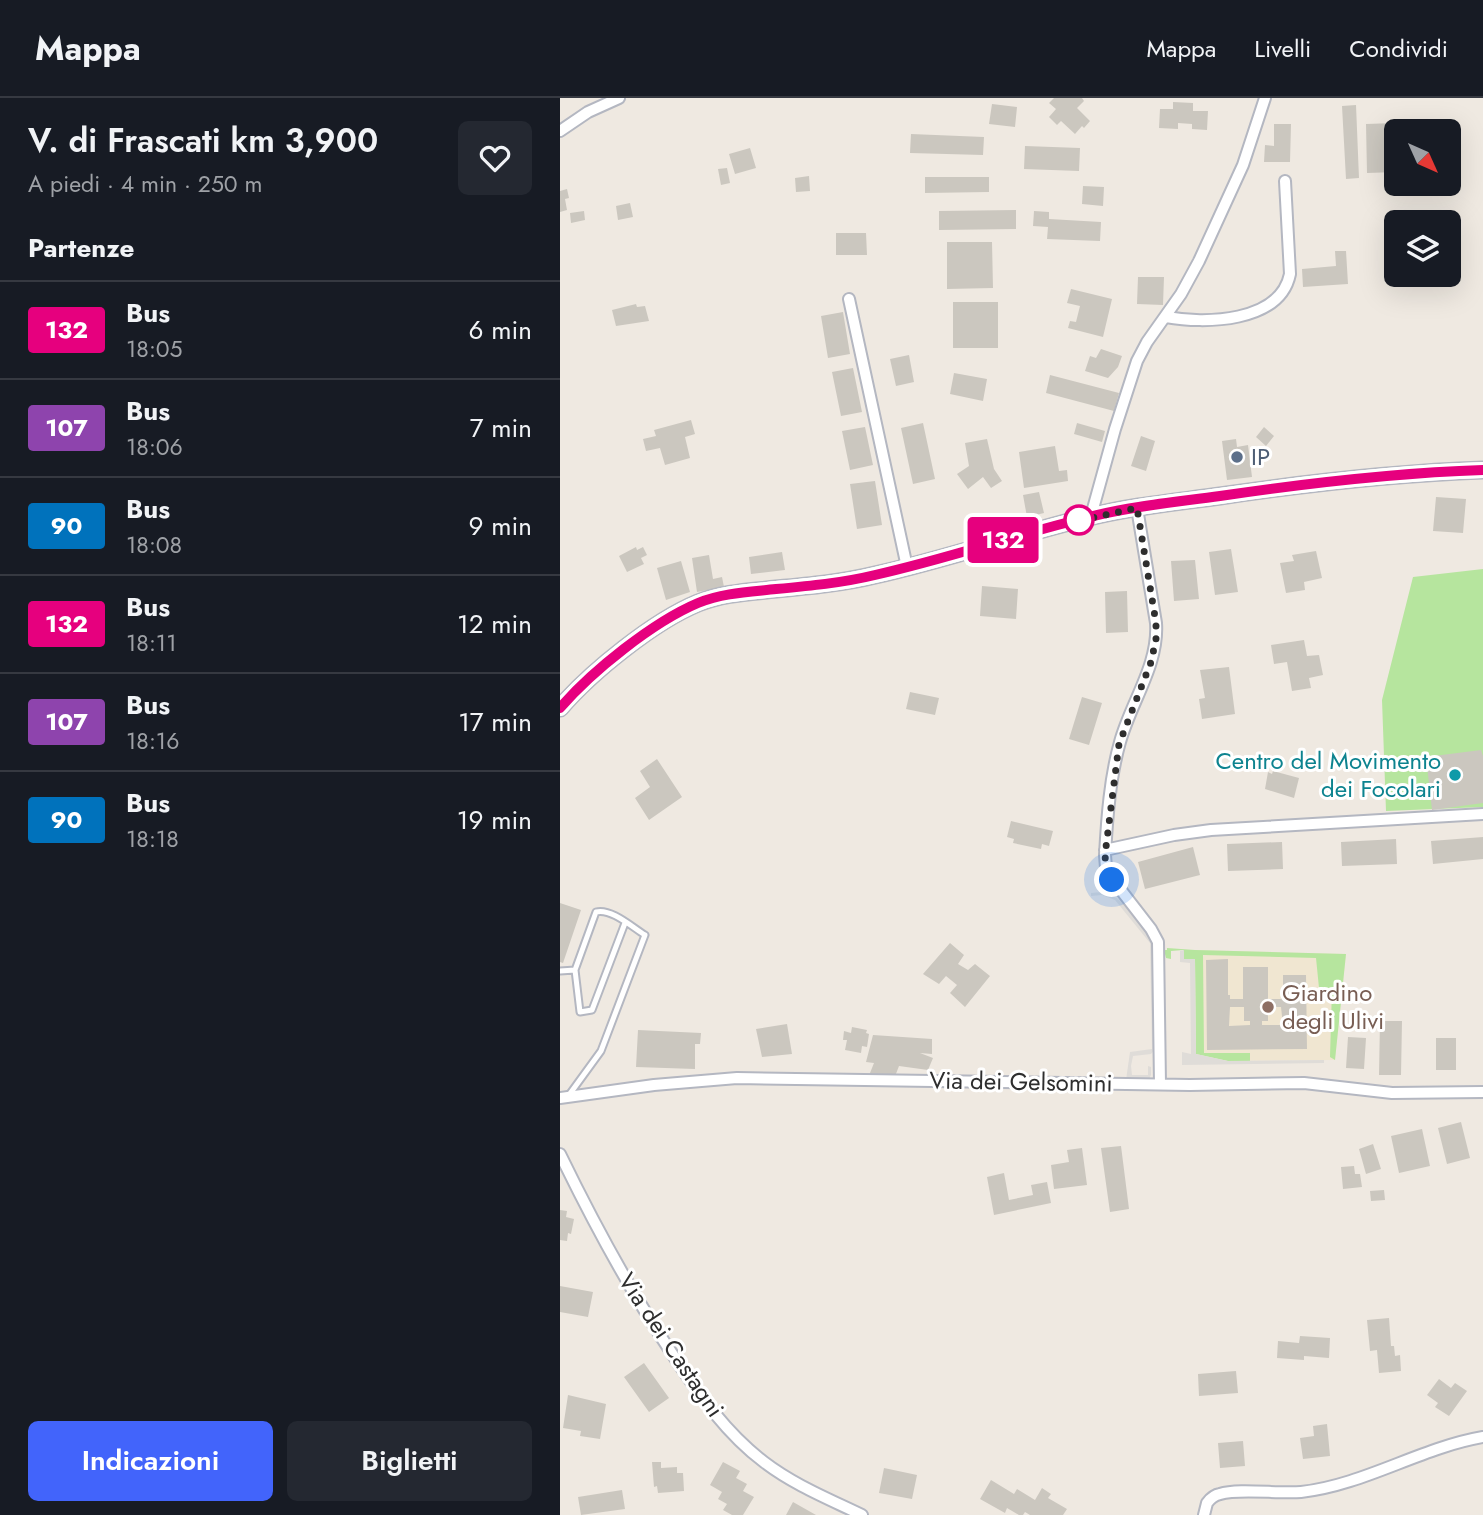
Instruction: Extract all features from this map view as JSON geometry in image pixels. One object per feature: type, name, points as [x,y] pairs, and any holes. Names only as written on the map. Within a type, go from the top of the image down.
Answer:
[{"type":"main road","points":[[560,708],[591,678],[650,631],[702,602],[741,593],[841,582],[908,567],[1091,516],[1137,508],[1317,481],[1483,470]]},
{"type":"street","points":[[560,131],[587,112],[619,98]]},
{"type":"street","points":[[1091,516],[1133,372],[1147,342],[1181,295],[1239,176],[1265,98]]},
{"type":"street","points":[[1166,317],[1204,321],[1237,317],[1258,309],[1281,293],[1288,282],[1290,269],[1285,181]]},
{"type":"street","points":[[849,299],[908,567]]},
{"type":"street","points":[[1137,508],[1156,623],[1156,639],[1151,662],[1119,744],[1105,850],[1106,868],[1115,885],[1154,933],[1158,942],[1160,1084]]},
{"type":"street","points":[[1105,850],[1211,830],[1483,814]]},
{"type":"street","name":"Via dei Gelsomini","points":[[563,1098],[654,1085],[737,1078],[1160,1084],[1304,1083],[1392,1093],[1483,1092]]},
{"type":"street","name":"Via dei Castagni","points":[[560,1154],[640,1304],[690,1381],[718,1417],[741,1442],[780,1473],[862,1515]]},
{"type":"street","points":[[1204,1515],[1207,1503],[1218,1494],[1283,1493],[1319,1489],[1439,1447],[1483,1437]]},
{"type":"lane","points":[[563,1098],[601,1051],[645,935],[625,923],[604,911],[596,912],[575,970],[580,1012],[592,1010],[625,923]]},
{"type":"lane","points":[[560,971],[575,970]]},
{"type":"shaded area","points":[[1102,892],[1122,903],[1151,937],[1153,944],[1155,1049],[1151,1054],[1133,1056],[1131,1066],[1132,1075],[1148,1075],[1148,1066],[1151,1067],[1149,1079],[1126,1080],[1130,1052],[1152,1049],[1150,943],[1115,900],[1102,895],[1091,896],[1091,893]]},
{"type":"shaded area","points":[[1184,950],[1184,959],[1195,959],[1196,1054],[1228,1061],[1324,1060],[1324,1063],[1182,1065],[1182,1052],[1191,1054],[1190,963],[1180,962],[1180,951]]},
{"type":"shaded area","name":"Giardino degli Ulivi","points":[[1195,950],[1346,954],[1335,1060],[1228,1061],[1196,1054]]},
{"type":"green space","points":[[1483,569],[1483,807],[1386,811],[1382,700],[1413,577]]},
{"type":"green space","points":[[1167,948],[1346,954],[1335,1060],[1330,1057],[1332,989],[1319,988],[1316,958],[1203,955],[1204,1053],[1250,1053],[1250,1061],[1228,1061],[1196,1054],[1195,959],[1184,959],[1183,950],[1171,951],[1171,959],[1166,958],[1164,950]]},
{"type":"building","points":[[1054,98],[1082,98],[1084,101],[1077,108],[1090,121],[1075,134],[1061,121],[1057,125],[1049,117],[1056,109],[1049,103]]},
{"type":"building","points":[[1173,102],[1193,103],[1193,111],[1208,111],[1207,130],[1192,129],[1192,124],[1178,123],[1178,129],[1159,128],[1160,109],[1173,109]]},
{"type":"building","points":[[992,104],[1017,107],[1015,127],[989,124]]},
{"type":"building","points":[[1356,105],[1359,178],[1346,179],[1342,106]]},
{"type":"building","points":[[1384,123],[1384,172],[1367,173],[1366,124]]},
{"type":"building","points":[[1274,124],[1291,124],[1290,162],[1264,162],[1265,145],[1274,146]]},
{"type":"building","points":[[911,134],[984,137],[983,155],[910,153]]},
{"type":"building","points":[[1025,146],[1080,148],[1079,171],[1024,169]]},
{"type":"building","points":[[750,148],[756,168],[735,174],[729,154]]},
{"type":"building","points":[[727,168],[730,183],[721,185],[718,169]]},
{"type":"building","points":[[809,176],[810,191],[796,192],[795,178]]},
{"type":"building","points":[[925,177],[989,177],[989,192],[925,193]]},
{"type":"building","points":[[1083,186],[1104,187],[1103,206],[1082,204]]},
{"type":"building","points":[[567,189],[567,210],[560,212],[560,191]]},
{"type":"building","points":[[630,203],[633,217],[618,220],[616,206]]},
{"type":"building","points":[[1016,210],[1016,229],[939,230],[939,211]]},
{"type":"building","points":[[584,211],[585,220],[571,223],[570,213]]},
{"type":"building","points":[[1034,211],[1049,212],[1049,219],[1101,222],[1100,241],[1047,239],[1048,227],[1033,226]]},
{"type":"building","points":[[836,233],[866,233],[867,255],[836,255]]},
{"type":"building","points":[[947,242],[992,242],[993,288],[947,289]]},
{"type":"building","points":[[1335,251],[1346,251],[1348,284],[1303,287],[1302,269],[1336,266]]},
{"type":"building","points":[[1138,277],[1164,277],[1163,305],[1137,304]]},
{"type":"building","points":[[1071,289],[1112,299],[1103,337],[1068,328],[1070,321],[1076,322],[1080,306],[1067,303]]},
{"type":"building","points":[[953,302],[998,302],[998,348],[953,348]]},
{"type":"building","points":[[636,304],[637,307],[645,306],[649,321],[616,326],[612,310]]},
{"type":"building","points":[[843,312],[850,354],[828,358],[821,316]]},
{"type":"building","points":[[1101,349],[1122,356],[1118,367],[1108,378],[1085,371],[1090,356],[1096,358]]},
{"type":"building","points":[[909,355],[914,382],[896,386],[890,359]]},
{"type":"building","points":[[853,368],[862,412],[841,416],[832,372]]},
{"type":"building","points":[[954,373],[987,379],[983,401],[950,394]]},
{"type":"building","points":[[1050,375],[1119,393],[1114,411],[1046,393]]},
{"type":"building","points":[[691,420],[695,434],[685,437],[690,458],[665,465],[660,448],[646,451],[643,439],[656,436],[654,430]]},
{"type":"building","points":[[923,423],[935,479],[913,484],[901,428]]},
{"type":"building","points":[[1077,423],[1105,431],[1102,442],[1074,434]]},
{"type":"building","points":[[865,427],[873,465],[850,470],[842,431]]},
{"type":"building","points":[[1264,427],[1274,436],[1266,446],[1256,437]]},
{"type":"building","points":[[1141,436],[1155,441],[1146,471],[1131,466]]},
{"type":"building","points":[[987,439],[994,469],[1002,481],[991,488],[983,477],[968,489],[957,474],[969,466],[965,443]]},
{"type":"building","name":"IP","points":[[1236,439],[1237,447],[1248,445],[1252,477],[1227,480],[1222,441]]},
{"type":"building","points":[[1055,446],[1059,471],[1067,470],[1068,481],[1024,488],[1019,452]]},
{"type":"building","points":[[875,481],[882,525],[857,529],[850,484]]},
{"type":"building","points":[[1039,492],[1044,513],[1027,517],[1023,495]]},
{"type":"building","points":[[1436,497],[1466,499],[1463,533],[1433,531]]},
{"type":"building","points":[[636,547],[637,550],[643,547],[647,555],[641,558],[644,564],[627,572],[619,556]]},
{"type":"building","points":[[1231,549],[1238,592],[1215,595],[1209,552]]},
{"type":"building","points":[[1316,551],[1322,578],[1304,582],[1305,590],[1286,593],[1280,563],[1294,561],[1292,555]]},
{"type":"building","points":[[782,552],[785,570],[751,574],[749,557]]},
{"type":"building","points":[[709,555],[713,579],[722,577],[724,587],[697,592],[692,558]]},
{"type":"building","points":[[1195,560],[1199,599],[1174,601],[1171,561]]},
{"type":"building","points":[[681,561],[690,592],[666,600],[657,568]]},
{"type":"building","points":[[982,586],[1018,589],[1016,619],[980,616]]},
{"type":"building","points":[[1127,591],[1128,632],[1106,633],[1105,592]]},
{"type":"building","points":[[1304,640],[1307,656],[1319,655],[1323,675],[1309,678],[1311,688],[1292,691],[1287,662],[1274,664],[1271,645]]},
{"type":"building","points":[[1229,667],[1235,714],[1202,719],[1199,699],[1205,698],[1200,670]]},
{"type":"building","points":[[910,692],[939,698],[935,715],[906,709]]},
{"type":"building","points":[[1082,697],[1102,703],[1089,745],[1069,739]]},
{"type":"building","name":"Centro del Movimento dei Focolari","points":[[1481,750],[1483,803],[1432,810],[1426,757]]},
{"type":"building","points":[[657,759],[682,797],[649,820],[635,798],[650,787],[640,771]]},
{"type":"building","points":[[1273,771],[1299,778],[1294,798],[1265,789],[1268,772],[1272,774]]},
{"type":"building","points":[[1011,821],[1053,831],[1049,846],[1042,844],[1041,849],[1013,843],[1014,839],[1007,837]]},
{"type":"building","points":[[1483,837],[1483,859],[1433,864],[1431,841]]},
{"type":"building","points":[[1396,839],[1397,864],[1342,866],[1341,842]]},
{"type":"building","points":[[1282,842],[1283,869],[1228,871],[1227,844]]},
{"type":"building","points":[[1193,847],[1200,875],[1145,889],[1138,862]]},
{"type":"building","points":[[560,903],[581,910],[563,963],[560,962]]},
{"type":"building","points":[[950,943],[964,955],[958,964],[968,970],[975,964],[990,976],[965,1007],[950,993],[957,985],[946,976],[939,984],[923,974]]},
{"type":"building","points":[[1228,959],[1230,999],[1243,999],[1243,967],[1268,967],[1268,999],[1281,999],[1283,975],[1306,975],[1307,1049],[1207,1050],[1206,960]],"holes":[[[1230,1007],[1244,1007],[1244,1021],[1250,1021],[1250,1025],[1229,1026]],[[1268,1007],[1281,1007],[1283,1025],[1262,1025],[1262,1021],[1268,1021]]]},
{"type":"building","points":[[1380,1021],[1402,1021],[1401,1075],[1379,1075]]},
{"type":"building","points":[[787,1024],[792,1054],[762,1057],[756,1029]]},
{"type":"building","points":[[852,1027],[867,1030],[866,1033],[869,1034],[867,1047],[862,1046],[861,1053],[845,1050],[847,1040],[843,1040],[844,1031],[851,1033]]},
{"type":"building","points":[[638,1030],[701,1033],[700,1044],[695,1044],[695,1069],[636,1067]]},
{"type":"building","points":[[873,1035],[932,1039],[932,1054],[920,1053],[933,1058],[928,1070],[899,1066],[894,1079],[868,1078],[874,1063],[866,1062]]},
{"type":"building","points":[[1348,1037],[1366,1038],[1364,1069],[1346,1068]]},
{"type":"building","points":[[1436,1038],[1456,1038],[1456,1070],[1436,1070]]},
{"type":"building","points":[[1461,1122],[1470,1158],[1447,1164],[1438,1128]]},
{"type":"building","points":[[1422,1129],[1430,1166],[1399,1173],[1391,1136]]},
{"type":"building","points":[[1373,1144],[1381,1169],[1366,1174],[1359,1149]]},
{"type":"building","points":[[1121,1146],[1129,1209],[1110,1212],[1101,1148]]},
{"type":"building","points":[[1082,1148],[1087,1185],[1054,1189],[1051,1165],[1069,1162],[1067,1150]]},
{"type":"building","points":[[1354,1166],[1355,1174],[1360,1174],[1362,1187],[1343,1189],[1341,1167]]},
{"type":"building","points":[[1004,1173],[1009,1200],[1033,1195],[1031,1185],[1047,1182],[1051,1203],[994,1215],[987,1177]]},
{"type":"building","points":[[1384,1190],[1385,1200],[1371,1201],[1370,1191]]},
{"type":"building","points":[[560,1210],[567,1211],[566,1217],[574,1219],[567,1241],[560,1240]]},
{"type":"building","points":[[560,1286],[593,1292],[588,1317],[560,1312]]},
{"type":"building","points":[[1389,1318],[1391,1346],[1394,1346],[1395,1356],[1400,1355],[1401,1371],[1379,1373],[1377,1350],[1370,1351],[1367,1320]]},
{"type":"building","points":[[1300,1336],[1330,1338],[1329,1358],[1277,1358],[1278,1341],[1299,1343]]},
{"type":"building","points":[[644,1363],[669,1398],[649,1412],[624,1377]]},
{"type":"building","points":[[1236,1371],[1238,1393],[1199,1396],[1198,1374]]},
{"type":"building","points":[[1439,1379],[1451,1388],[1455,1383],[1467,1391],[1449,1416],[1435,1407],[1438,1403],[1427,1395]]},
{"type":"building","points":[[568,1395],[606,1404],[600,1439],[580,1436],[581,1431],[563,1428]]},
{"type":"building","points":[[1327,1424],[1330,1456],[1303,1459],[1300,1438],[1314,1436],[1313,1426]]},
{"type":"building","points":[[1243,1441],[1245,1466],[1220,1468],[1218,1443]]},
{"type":"building","points":[[652,1462],[661,1462],[661,1468],[677,1467],[677,1473],[683,1473],[684,1491],[658,1493],[657,1486],[654,1487]]},
{"type":"building","points":[[723,1462],[740,1471],[736,1478],[747,1484],[743,1491],[754,1497],[743,1515],[732,1515],[723,1510],[727,1504],[718,1499],[722,1492],[710,1485]]},
{"type":"building","points":[[884,1468],[917,1475],[912,1499],[879,1493]]},
{"type":"building","points":[[991,1480],[1014,1494],[1017,1489],[1035,1500],[1042,1488],[1051,1494],[1048,1498],[1067,1509],[1063,1515],[1030,1515],[1025,1512],[1019,1515],[1007,1508],[1005,1513],[980,1499]]},
{"type":"building","points":[[622,1490],[625,1509],[581,1515],[578,1497]]},
{"type":"building","points":[[793,1502],[816,1515],[786,1515]]},
{"type":"bus line","name":"132","points":[[560,708],[591,678],[650,631],[685,609],[713,598],[873,576],[1091,516],[1137,508],[1317,481],[1483,470]]},
{"type":"place","name":"IP","points":[[1237,457]]},
{"type":"place","name":"Centro del Movimento dei Focolari","points":[[1455,775]]},
{"type":"place","name":"Giardino degli Ulivi","points":[[1268,1007]]},
{"type":"route","points":[[1079,520],[1068,523],[1137,508],[1156,623],[1155,650],[1123,731],[1115,764],[1105,855],[1106,868],[1112,880]]}]
